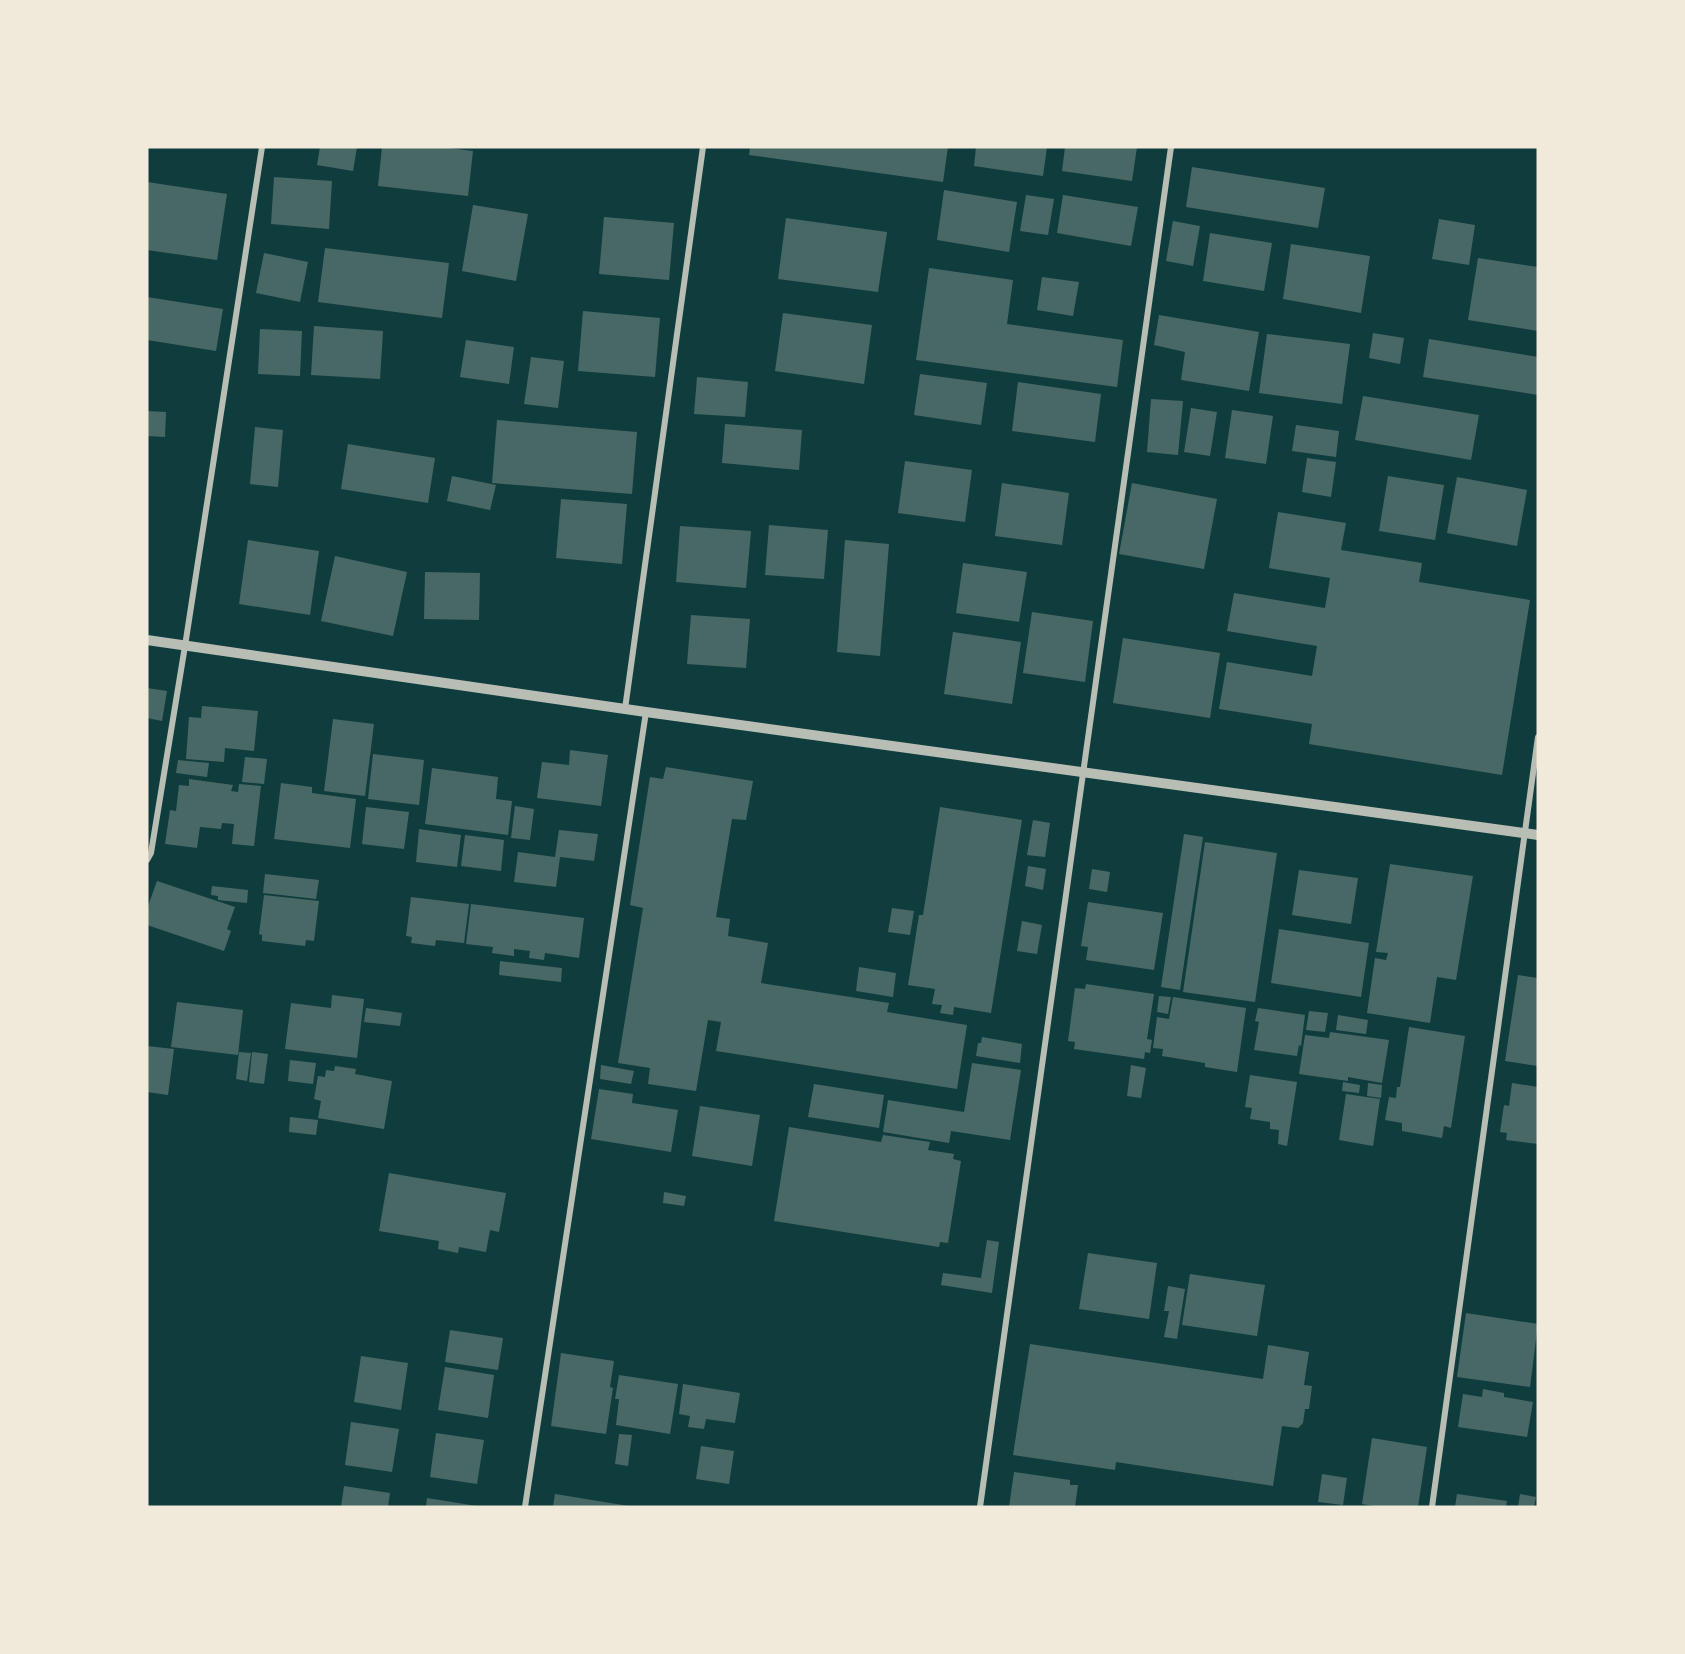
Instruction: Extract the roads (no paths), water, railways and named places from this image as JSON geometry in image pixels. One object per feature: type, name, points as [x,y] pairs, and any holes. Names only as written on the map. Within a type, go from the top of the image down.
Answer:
[{"type":"street","points":[[147,860],[151,853],[185,646],[262,147]]},
{"type":"street","points":[[625,709],[703,147]]},
{"type":"street","points":[[980,1507],[1171,147]]},
{"type":"street","points":[[147,640],[646,712],[1538,835]]},
{"type":"street","points":[[525,1507],[646,712]]},
{"type":"street","points":[[1432,1507],[1538,736]]}]
